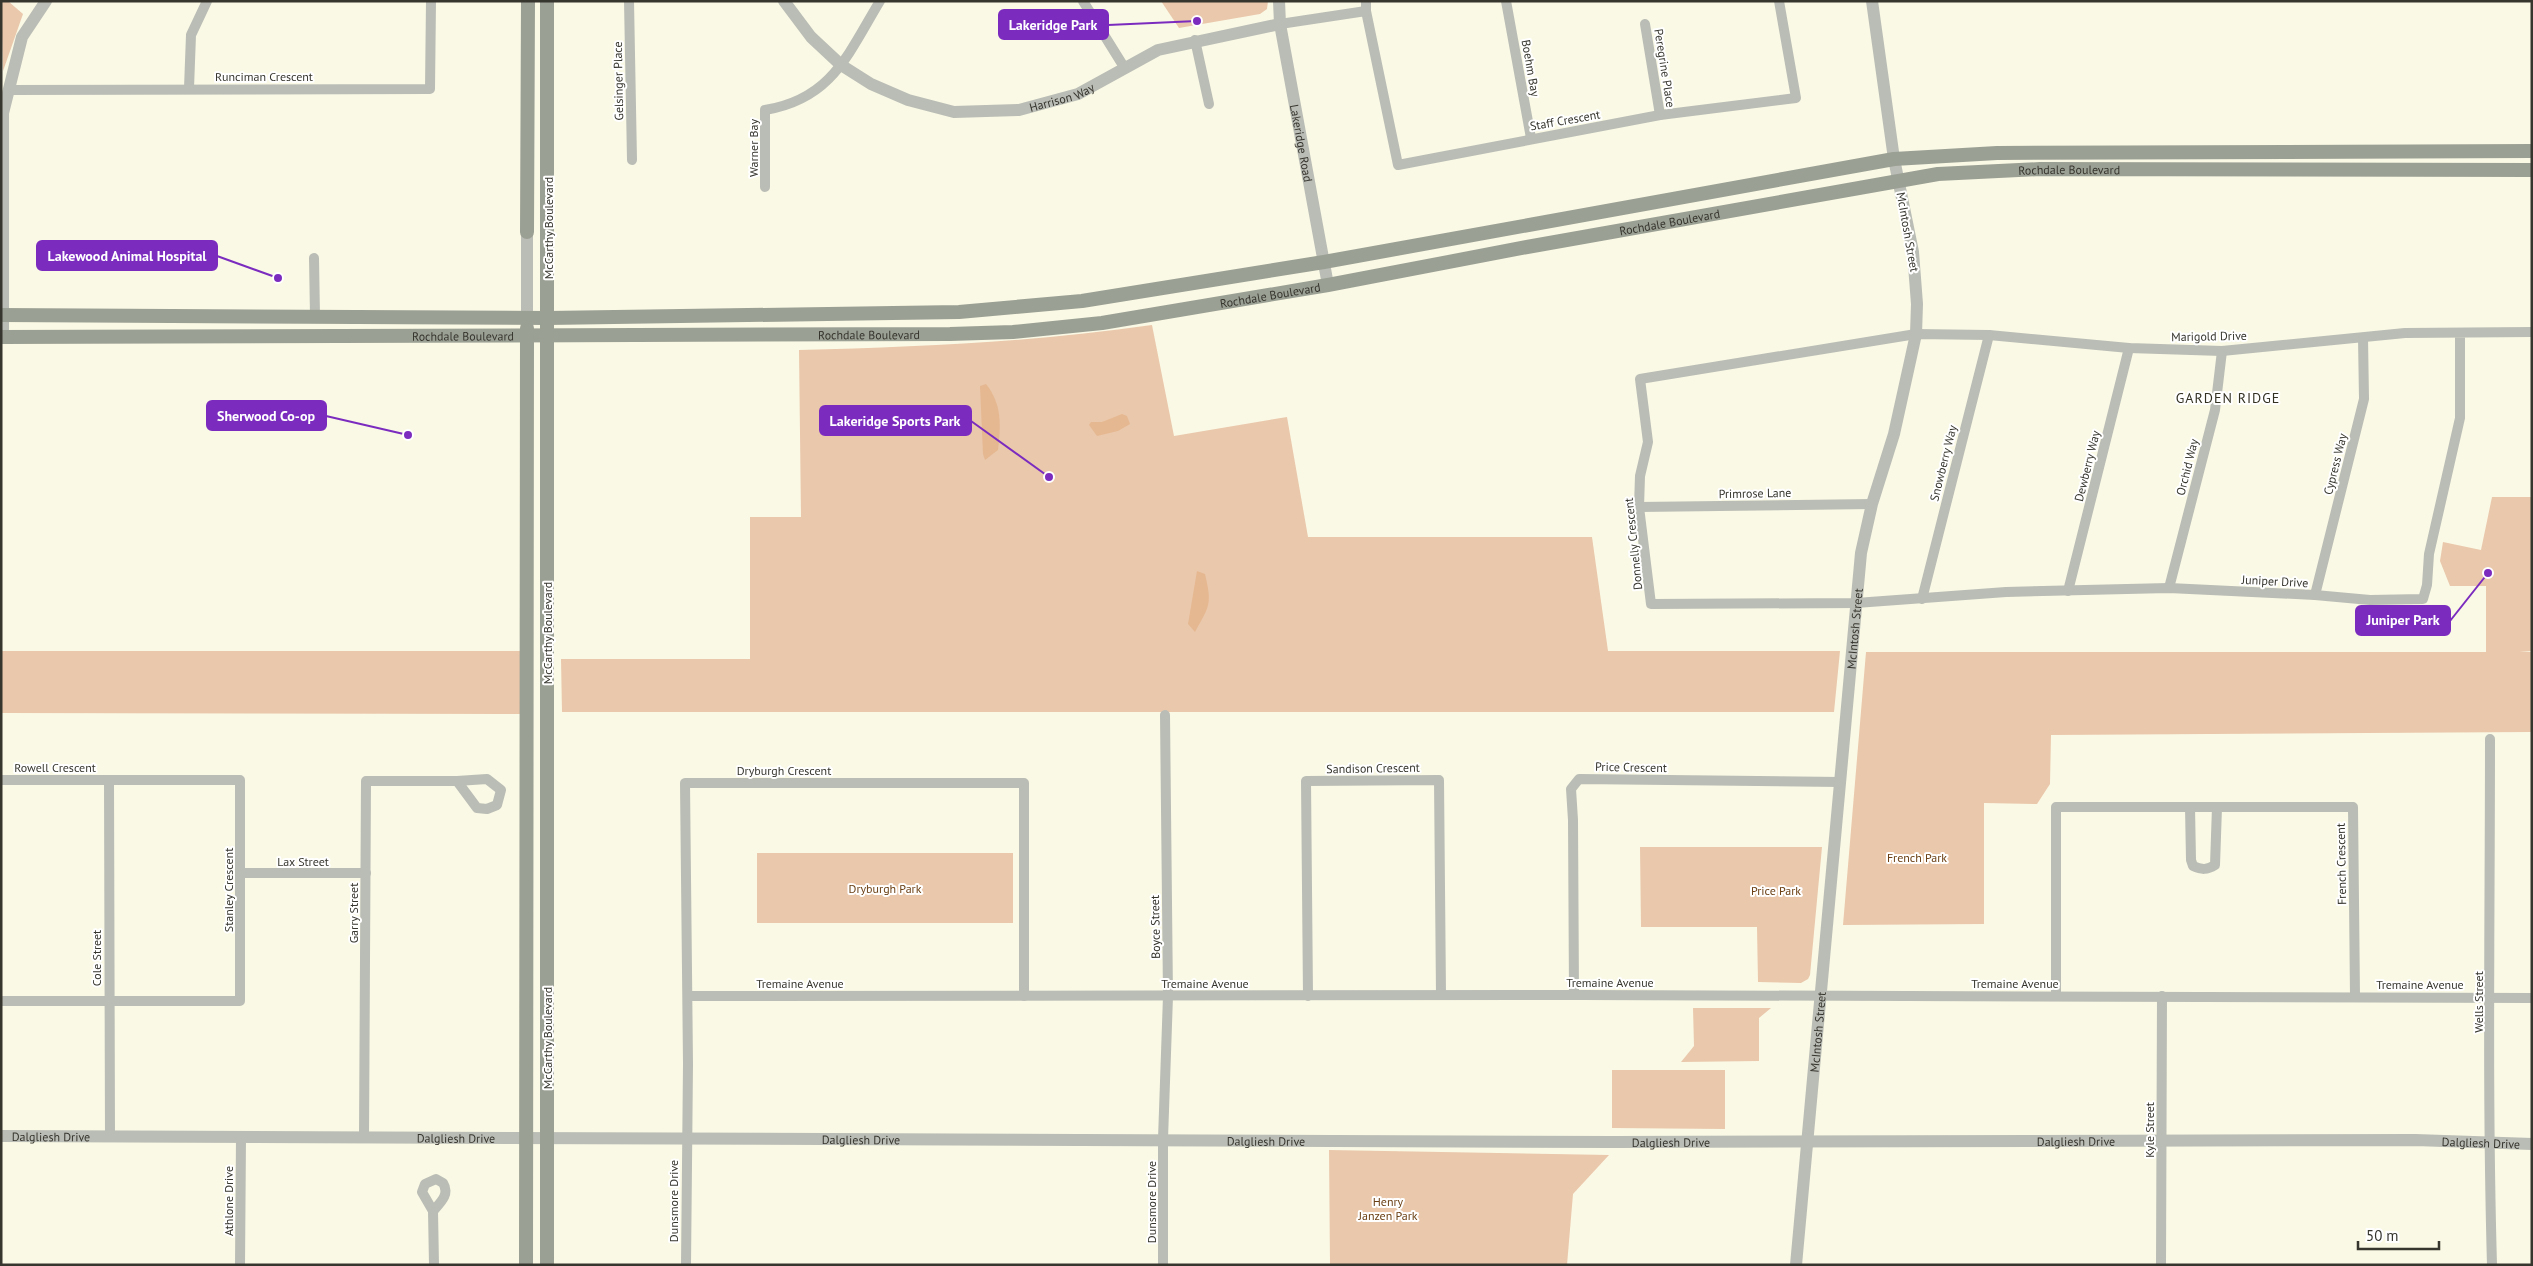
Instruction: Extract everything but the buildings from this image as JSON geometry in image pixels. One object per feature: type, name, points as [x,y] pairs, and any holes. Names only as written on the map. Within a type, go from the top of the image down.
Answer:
[{"type":"main road","name":"McCarthy Boulevard","points":[[528,1],[528,232]]},
{"type":"main road","name":"McCarthy Boulevard","points":[[547,1],[547,1265]]},
{"type":"main road","name":"Rochdale Boulevard","points":[[2,315],[548,318],[959,312],[1082,301],[1324,262],[1894,159],[2007,153],[2532,151]]},
{"type":"main road","name":"Rochdale Boulevard","points":[[2,337],[548,337],[1013,332],[1102,323],[1328,285],[1898,180],[1973,171],[2040,169],[2532,170]]},
{"type":"main road","name":"McCarthy Boulevard","points":[[526,1265],[527,318]]},
{"type":"street","points":[[2,337],[3,114],[22,37],[46,1]]},
{"type":"street","points":[[189,88],[191,34],[207,1]]},
{"type":"street","name":"Runciman Crescent","points":[[9,90],[189,88],[430,89],[431,1]]},
{"type":"street","name":"Gelsinger Place","points":[[629,1],[632,160]]},
{"type":"street","name":"Harrison Way","points":[[784,1],[811,37],[841,65],[870,84],[908,100],[954,112],[1019,110],[1078,94],[1124,66],[1158,50],[1195,40],[1366,6]]},
{"type":"street","points":[[841,65],[880,1]]},
{"type":"street","points":[[1083,1],[1124,66]]},
{"type":"street","name":"Lakeridge Road","points":[[1279,1],[1280,24],[1328,285]]},
{"type":"street","name":"Boehm Bay","points":[[1506,1],[1531,138]]},
{"type":"street","name":"Staff Crescent","points":[[1366,6],[1398,165],[1531,138],[1660,116],[1796,98],[1779,1]]},
{"type":"street","name":"McIntosh Street","points":[[1796,1265],[1861,553],[1872,504],[1894,434],[1916,334],[1917,291],[1913,252],[1894,159],[1872,1]]},
{"type":"street","name":"Peregrine Place","points":[[1645,24],[1660,116]]},
{"type":"street","points":[[1195,40],[1209,104]]},
{"type":"street","name":"Warner Bay","points":[[766,187],[765,110],[788,106],[823,86],[841,65]]},
{"type":"street","name":"McCarthy Boulevard","points":[[527,318],[528,232]]},
{"type":"street","points":[[314,258],[315,316]]},
{"type":"street","name":"Juniper Drive","points":[[1856,603],[2006,592],[2169,588],[2314,595],[2370,600],[2423,600],[2427,585],[2429,554],[2460,418],[2460,332]]},
{"type":"street","name":"Marigold Drive","points":[[1916,334],[1988,334],[2129,348],[2222,351],[2405,333],[2532,332]]},
{"type":"street","name":"Donnelly Crescent","points":[[1856,603],[1651,604],[1639,507],[1640,476],[1648,442],[1640,379],[1916,334]]},
{"type":"street","name":"Snowberry Way","points":[[1922,599],[1988,334]]},
{"type":"street","name":"Cypress Way","points":[[2314,595],[2364,399],[2363,338]]},
{"type":"street","name":"Dewberry Way","points":[[2068,591],[2129,348]]},
{"type":"street","name":"Orchid Way","points":[[2169,588],[2214,410],[2222,351]]},
{"type":"street","name":"Primrose Lane","points":[[1639,507],[1872,504]]},
{"type":"street","name":"Boyce Street","points":[[1163,1139],[1168,996],[1165,715]]},
{"type":"street","name":"Wells Street","points":[[2490,738],[2489,1144],[2492,1265]]},
{"type":"street","name":"Price Crescent","points":[[1574,995],[1573,820],[1571,789],[1579,779],[1840,782]]},
{"type":"street","name":"Rowell Crescent","points":[[1,780],[109,780]]},
{"type":"street","name":"Stanley Crescent","points":[[109,780],[240,780],[240,1001],[109,1001]]},
{"type":"street","name":"Cole Street","points":[[109,780],[110,1137]]},
{"type":"street","name":"Sandison Crescent","points":[[1308,996],[1306,781],[1429,780],[1439,780],[1441,995]]},
{"type":"street","name":"Garry Street","points":[[364,1137],[366,781],[457,781]]},
{"type":"street","name":"Dryburgh Crescent","points":[[686,1138],[688,996],[685,783],[1024,783],[1024,996]]},
{"type":"street","name":"French Crescent","points":[[2056,995],[2056,807],[2353,807],[2355,996]]},
{"type":"street","points":[[2190,807],[2191,860],[2193,866],[2201,870],[2208,870],[2215,865],[2217,807]]},
{"type":"street","name":"Lax Street","points":[[240,873],[366,873]]},
{"type":"street","name":"Tremaine Avenue","points":[[688,996],[2056,995],[2532,998]]},
{"type":"street","name":"Kyle Street","points":[[2161,1265],[2162,996]]},
{"type":"street","points":[[1,1001],[109,1001]]},
{"type":"street","name":"Dalgliesh Drive","points":[[1,1136],[547,1136],[1614,1142],[1807,1140],[2415,1140],[2532,1144]]},
{"type":"street","name":"Athlone Drive","points":[[240,1265],[241,1137]]},
{"type":"street","name":"Dunsmore Drive","points":[[686,1138],[686,1265]]},
{"type":"street","name":"Dunsmore Drive","points":[[1163,1139],[1163,1265]]},
{"type":"street","points":[[433,1211],[434,1265]]},
{"type":"green space","points":[[1,1],[8,1],[23,14],[3,71]]},
{"type":"green space","points":[[1161,1],[1268,1],[1267,9],[1260,14],[1179,28]]},
{"type":"green space","points":[[1152,325],[1174,436],[1287,417],[1308,537],[1592,537],[1608,651],[1840,651],[1834,712],[562,712],[561,659],[750,659],[750,517],[801,517],[799,350],[1020,340]]},
{"type":"green space","name":"French Park","points":[[2492,497],[2532,497],[2532,651],[2519,651],[2532,652],[2532,732],[2051,735],[2050,784],[2037,804],[1984,803],[1984,924],[1843,925],[1866,652],[2486,652],[2486,586],[2450,586],[2440,561],[2443,542],[2481,550]]},
{"type":"green space","points":[[1,651],[520,651],[522,714],[1,713]]},
{"type":"green space","name":"Price Park","points":[[1640,847],[1822,847],[1810,975],[1808,979],[1801,983],[1758,982],[1757,927],[1641,927]]},
{"type":"green space","name":"Dryburgh Park","points":[[757,853],[1013,853],[1013,923],[757,923]]},
{"type":"green space","points":[[1693,1008],[1771,1008],[1759,1018],[1759,1061],[1681,1062],[1694,1046]]},
{"type":"green space","points":[[1612,1070],[1725,1070],[1725,1129],[1612,1128]]},
{"type":"green space","name":"Henry Janzen Park","points":[[1329,1150],[1609,1155],[1573,1194],[1567,1265],[1330,1265]]},
{"type":"shaded area","points":[[986,384],[998,407],[1000,432],[998,450],[985,460],[983,454],[980,386]]},
{"type":"shaded area","points":[[1122,414],[1127,416],[1130,424],[1118,431],[1097,436],[1089,425],[1091,422],[1102,422]]},
{"type":"shaded area","points":[[1197,571],[1205,574],[1209,598],[1207,610],[1195,632],[1188,624]]},
{"type":"place","name":"Lakeridge Park","points":[[1197,21]]},
{"type":"place","name":"Lakewood Animal Hospital","points":[[278,278]]},
{"type":"place","name":"Sherwood Co-op","points":[[408,435]]},
{"type":"place","name":"Lakeridge Sports Park","points":[[1049,477]]},
{"type":"place","name":"Juniper Park","points":[[2488,573]]},
{"type":"district","name":"GARDEN RIDGE","points":[[2228,398]]}]
